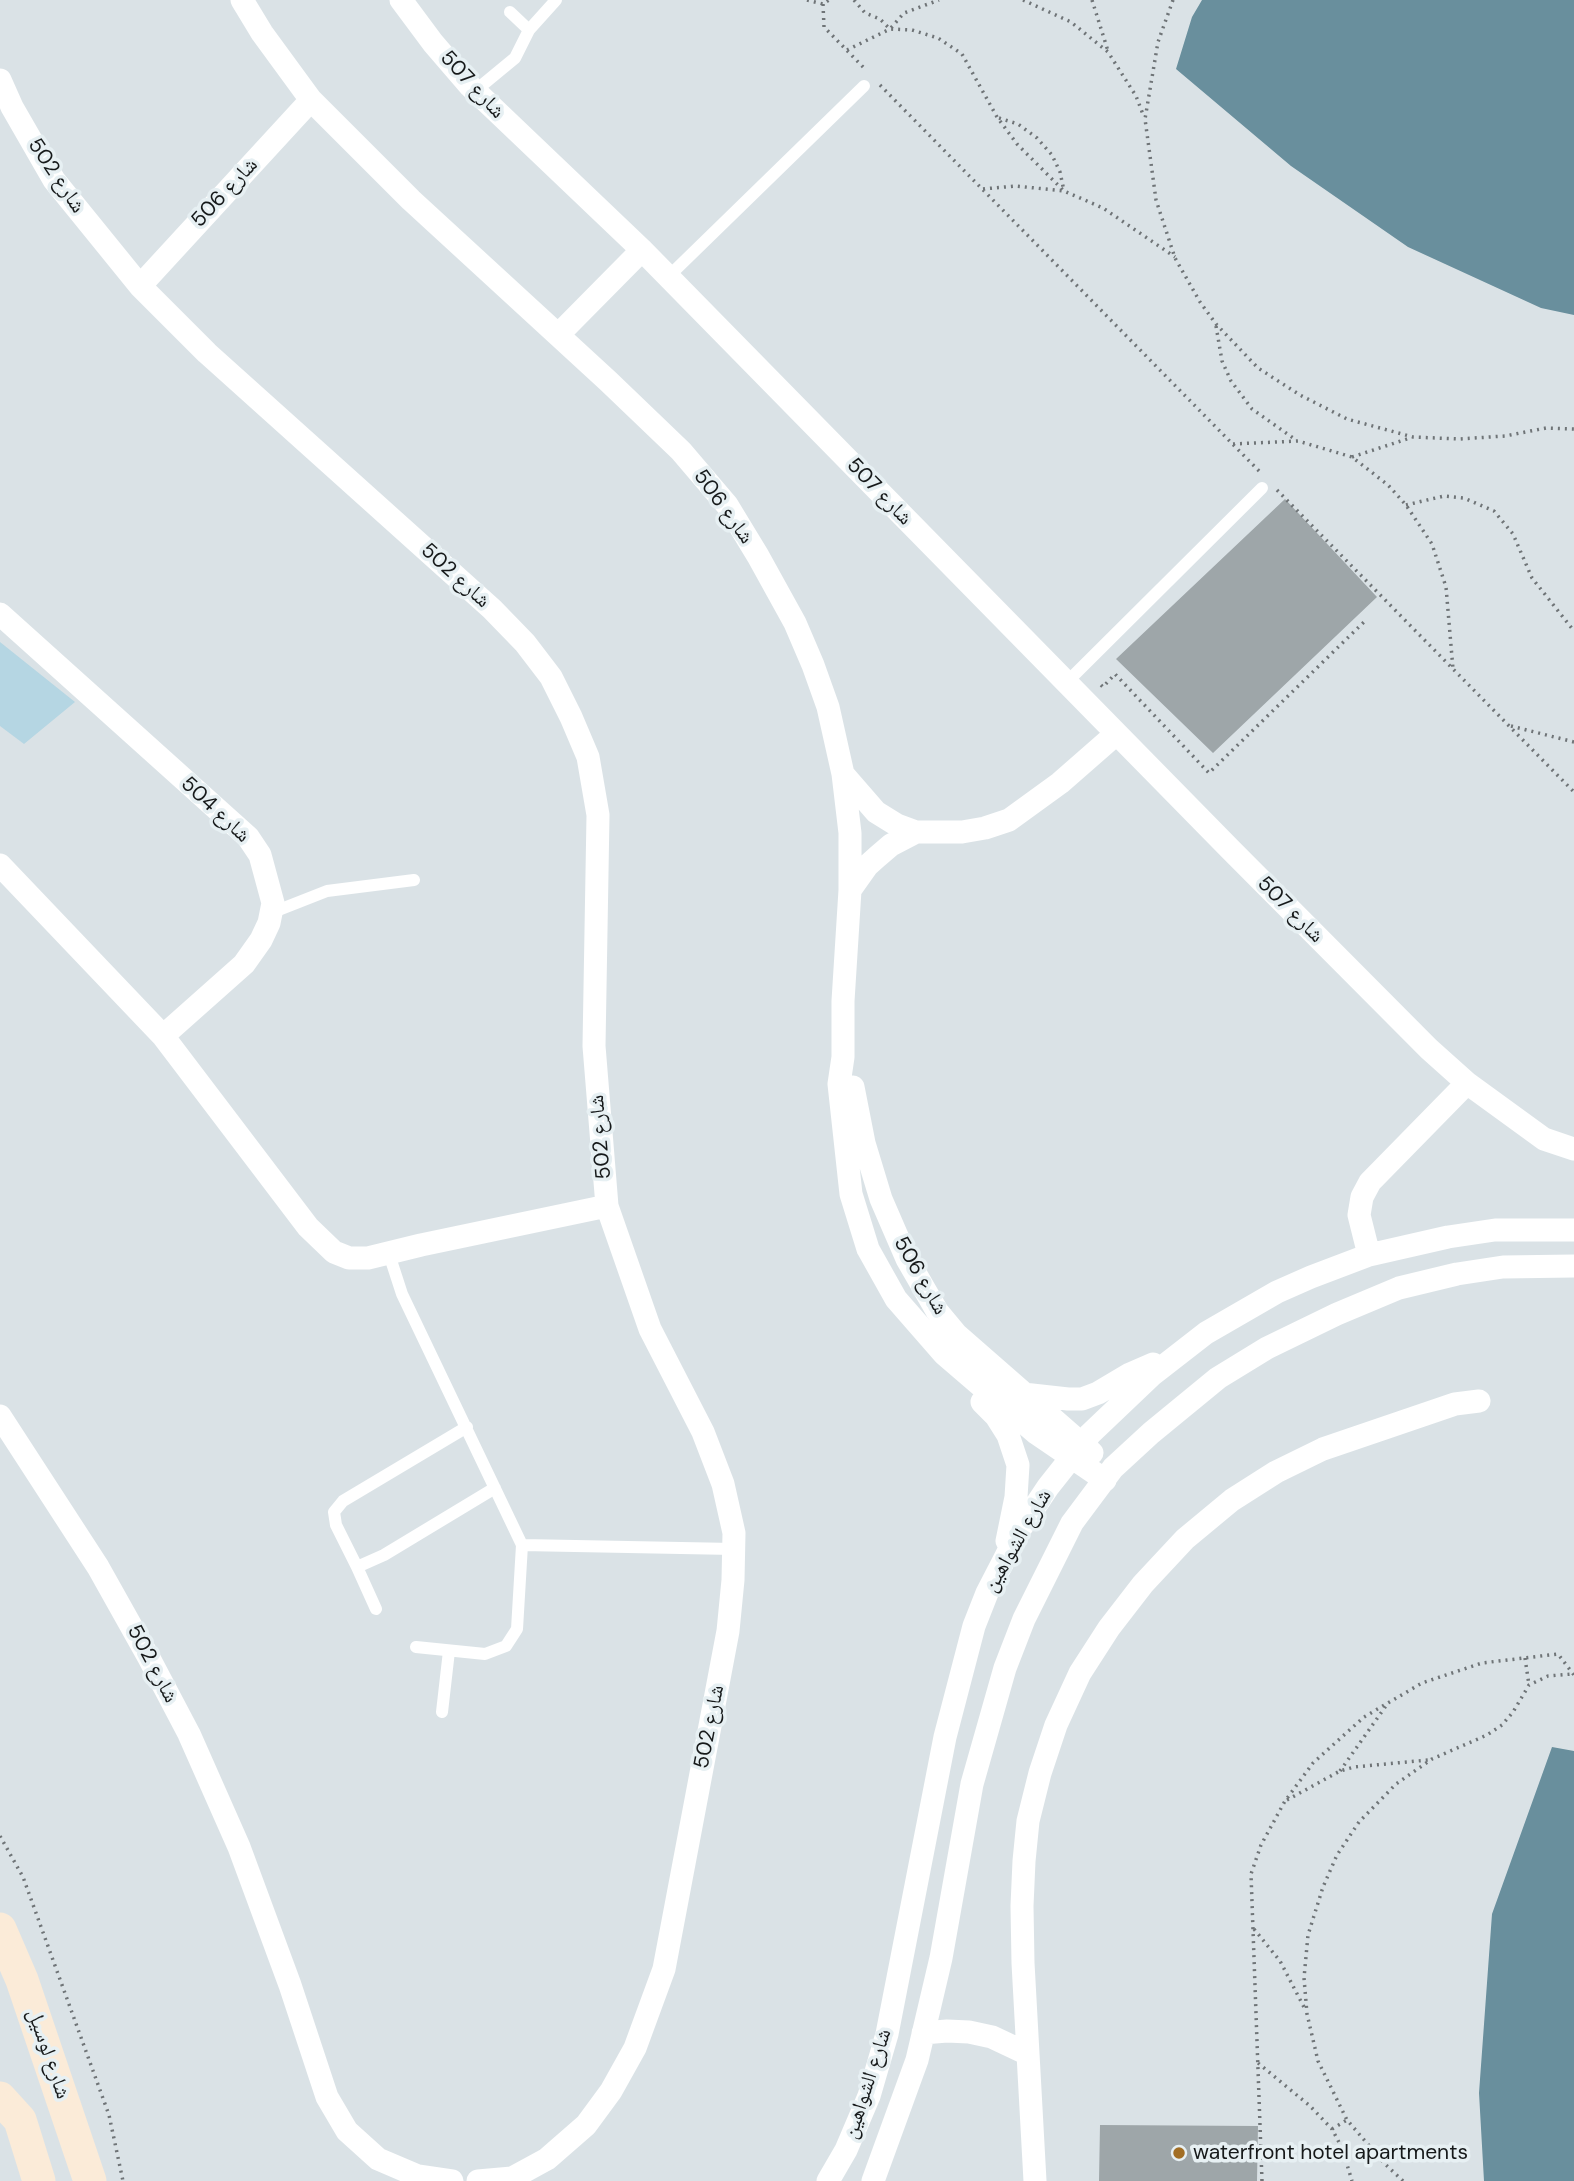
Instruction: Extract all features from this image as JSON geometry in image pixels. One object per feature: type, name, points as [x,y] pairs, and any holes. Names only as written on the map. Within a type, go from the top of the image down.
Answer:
[{"type":"street","name":"شارع 506","points":[[242,0],[262,33],[312,100],[411,200],[681,452],[727,505],[758,556],[795,623],[828,707],[843,774],[850,833],[850,890],[843,1001],[844,1057],[839,1084],[851,1194],[868,1250],[896,1299],[960,1367],[1036,1433],[1076,1452],[1109,1474]]},
{"type":"street","name":"شارع 507","points":[[401,0],[433,43],[475,91],[642,250],[1429,1049],[1467,1083],[1544,1139],[1574,1149]]},
{"type":"street","name":"شارع 502","points":[[0,80],[12,107],[54,180],[140,286],[207,353],[492,609],[525,643],[551,677],[587,757],[598,815],[594,1046],[607,1206],[650,1329],[703,1432],[723,1484],[734,1533],[733,1580],[728,1631],[664,1969],[635,2048],[611,2091],[586,2125],[547,2159],[512,2178],[478,2181]]},
{"type":"street","name":"شارع 506","points":[[140,286],[312,100]]},
{"type":"street","points":[[558,335],[642,250]]},
{"type":"street","name":"شارع 504","points":[[0,614],[248,837],[260,855],[269,880],[273,903],[261,940],[244,964],[163,1036]]},
{"type":"street","points":[[843,774],[876,812],[897,825],[916,832],[962,832],[1009,820],[1060,783],[1116,734]]},
{"type":"street","points":[[850,890],[877,857],[891,845],[916,832]]},
{"type":"street","name":"شارع 502","points":[[0,865],[163,1036],[307,1227],[334,1252],[349,1258],[368,1258],[607,1206]]},
{"type":"street","name":"شارع 506","points":[[844,1057],[852,1082],[864,1143],[881,1199],[917,1279],[937,1311],[957,1335],[1023,1394],[1076,1452]]},
{"type":"street","points":[[1369,1255],[1359,1215],[1362,1197],[1370,1182],[1467,1083]]},
{"type":"street","name":"شارع الشواهين","points":[[828,2181],[846,2150],[869,2096],[887,2034],[916,1877],[960,1677],[974,1626],[1007,1553],[1036,1503],[1076,1452],[1112,1412],[1170,1360],[1206,1333],[1249,1307],[1311,1277],[1369,1255],[1448,1237],[1494,1230],[1574,1230]]},
{"type":"street","name":"شارع الشواهين","points":[[873,2181],[917,2060],[941,1958],[972,1784],[1005,1668],[1024,1619],[1072,1523],[1109,1474],[1151,1433],[1218,1378],[1268,1348],[1337,1314],[1399,1289],[1457,1273],[1503,1267],[1574,1266]]},
{"type":"street","points":[[1023,1394],[1082,1398],[1098,1393],[1141,1369],[1170,1360]]},
{"type":"street","name":"شارع 506","points":[[960,1367],[966,1382],[1002,1424],[1016,1453],[1018,1480],[1008,1529],[1007,1553]]},
{"type":"street","points":[[1035,2181],[1022,1906],[1028,1821],[1056,1725],[1080,1673],[1109,1628],[1143,1584],[1185,1539],[1232,1500],[1276,1472],[1324,1449],[1455,1404],[1479,1401]]},
{"type":"street","name":"شارع 502","points":[[0,1416],[98,1567],[189,1734],[239,1847],[290,1985],[327,2097],[347,2131],[378,2159],[418,2176],[452,2181]]},
{"type":"street","name":"شارع لوسيل","points":[[0,1929],[22,1980],[90,2181]]},
{"type":"street","points":[[923,2033],[969,2032],[992,2037],[1028,2054]]},
{"type":"street","points":[[0,2098],[20,2120],[39,2181]]},
{"type":"street","points":[[0,2134],[15,2181]]},
{"type":"lane","points":[[475,91],[514,58],[529,30],[556,0]]},
{"type":"lane","points":[[510,12],[529,30]]},
{"type":"lane","points":[[668,277],[870,83]]},
{"type":"lane","points":[[1066,682],[1267,486]]},
{"type":"lane","points":[[271,913],[327,891],[414,880]]},
{"type":"lane","points":[[389,1254],[402,1294],[522,1545],[517,1629],[506,1646],[485,1654],[416,1647]]},
{"type":"lane","points":[[376,1609],[336,1525],[334,1512],[343,1502],[467,1427]]},
{"type":"lane","points":[[357,1567],[384,1555],[495,1488]]},
{"type":"lane","points":[[522,1545],[734,1549]]},
{"type":"lane","points":[[442,1712],[449,1651]]},
{"type":"path","points":[[807,0],[823,4],[829,0]]},
{"type":"path","points":[[854,0],[865,12],[880,19],[890,29],[912,30],[938,38],[962,54],[997,117],[1017,144],[1064,191]]},
{"type":"path","points":[[846,50],[890,29],[904,13],[939,0]]},
{"type":"path","points":[[1023,0],[1071,22],[1108,52]]},
{"type":"path","points":[[1091,0],[1108,52],[1136,96],[1145,119],[1156,200],[1175,258],[1216,324],[1258,368],[1300,395],[1347,419],[1413,437],[1459,439],[1505,436],[1546,428],[1574,429]]},
{"type":"path","points":[[1145,119],[1158,43],[1173,0]]},
{"type":"path","points":[[823,4],[824,27],[866,70]]},
{"type":"path","points":[[870,83],[983,189],[1261,474]]},
{"type":"path","points":[[997,117],[1018,124],[1037,138],[1052,155],[1060,172],[1064,191]]},
{"type":"path","points":[[983,189],[1016,186],[1064,191],[1103,208],[1175,258]]},
{"type":"path","points":[[1216,324],[1222,361],[1231,381],[1252,409],[1298,441],[1352,457],[1388,485],[1406,505],[1432,544],[1446,587],[1453,669]]},
{"type":"path","points":[[1352,457],[1413,437]]},
{"type":"path","points":[[1233,444],[1298,441]]},
{"type":"path","points":[[1267,486],[1574,792]]},
{"type":"path","points":[[1406,505],[1444,496],[1464,498],[1494,511],[1513,534],[1532,578],[1574,631]]},
{"type":"path","points":[[1103,687],[1115,674],[1209,773],[1365,621]]},
{"type":"path","points":[[1508,726],[1574,742]]},
{"type":"path","points":[[1262,2181],[1251,1874],[1261,1844],[1285,1801],[1313,1763],[1364,1717],[1422,1683],[1482,1663],[1558,1654],[1573,1674]]},
{"type":"path","points":[[1403,2181],[1347,2120],[1318,2061],[1307,2014],[1304,1978],[1308,1935],[1323,1887],[1337,1856],[1359,1822],[1396,1784],[1432,1759],[1487,1735],[1502,1725],[1513,1712],[1528,1685],[1525,1658]]},
{"type":"path","points":[[1528,1685],[1548,1676],[1573,1674]]},
{"type":"path","points":[[1340,1771],[1389,1702]]},
{"type":"path","points":[[1285,1801],[1340,1771],[1354,1767],[1432,1759]]},
{"type":"path","points":[[0,1836],[23,1877],[109,2115],[123,2181]]},
{"type":"path","points":[[1253,1928],[1280,1962],[1307,2014]]},
{"type":"path","points":[[1258,2063],[1310,2106],[1332,2129],[1342,2148],[1352,2181]]},
{"type":"path","points":[[1332,2129],[1347,2120]]},
{"type":"shaded area","points":[[1202,0],[1574,0],[1574,315],[1541,308],[1408,247],[1291,166],[1176,69],[1192,17]]},
{"type":"shaded area","points":[[0,642],[75,702],[24,744],[0,726]]},
{"type":"shaded area","points":[[1552,1747],[1574,1751],[1574,2181],[1484,2181],[1479,2093],[1492,1914]]},
{"type":"building","points":[[1285,499],[1377,597],[1213,753],[1116,659]]},
{"type":"building","name":"waterfront hotel apartments","points":[[1100,2125],[1258,2126],[1257,2181],[1099,2181]]},
{"type":"place","name":"waterfront hotel apartments","points":[[1179,2153]]}]
